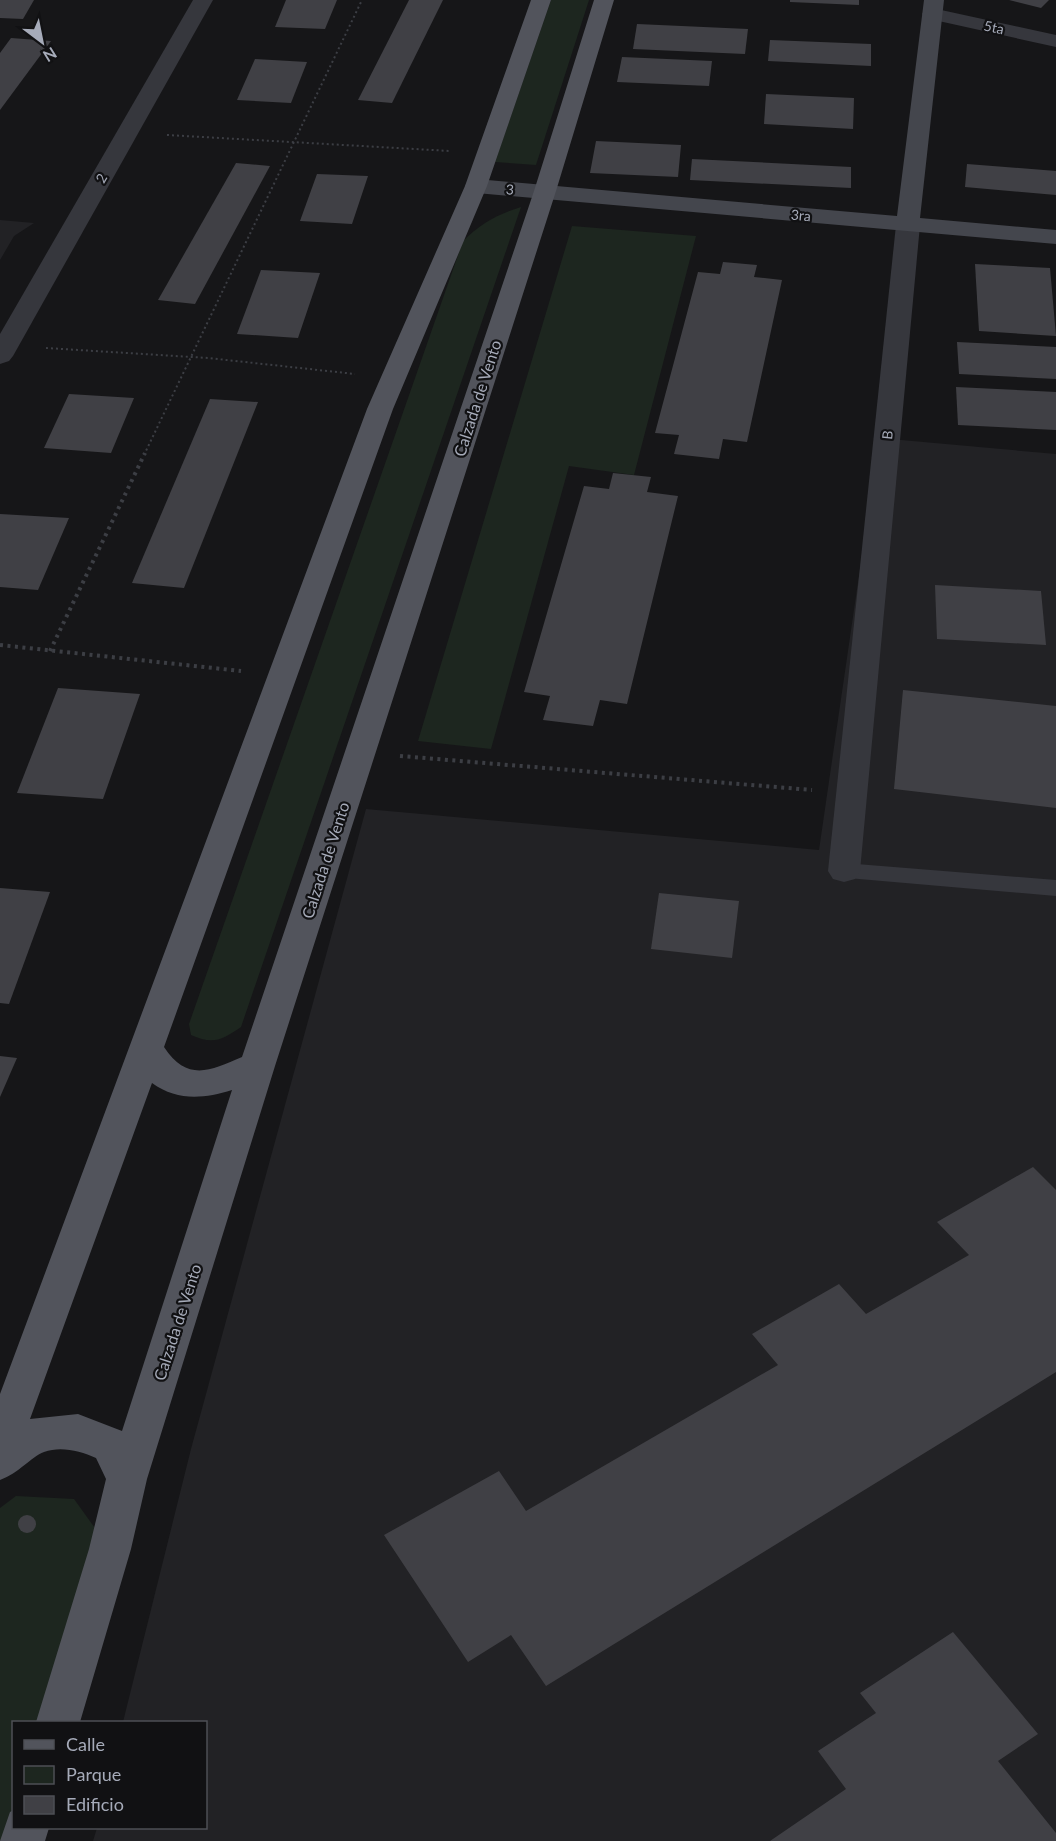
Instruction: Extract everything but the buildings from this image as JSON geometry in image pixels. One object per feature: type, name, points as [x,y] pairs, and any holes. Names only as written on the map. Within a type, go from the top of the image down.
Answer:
[{"type":"main road","points":[[0,1448],[282,675],[393,378],[476,186],[541,0]]},
{"type":"main road","name":"Calzada de Vento","points":[[58,1721],[111,1549],[128,1479],[257,1066],[545,191],[604,0]]},
{"type":"main road","points":[[147,1050],[162,1072],[173,1080],[189,1085],[223,1080],[257,1066]]},
{"type":"main road","points":[[0,1462],[36,1435],[78,1432],[110,1445],[128,1479]]},
{"type":"street","name":"2","points":[[3,351],[203,0]]},
{"type":"street","name":"5ta","points":[[933,7],[1056,41]]},
{"type":"street","name":"B","points":[[844,871],[908,225],[933,7]]},
{"type":"street","name":"3","points":[[476,186],[545,191]]},
{"type":"street","name":"3ra","points":[[545,191],[1056,237]]},
{"type":"lane","points":[[844,871],[1056,888]]},
{"type":"path","points":[[50,651],[292,141],[362,0]]},
{"type":"path","points":[[127,132],[487,153]]},
{"type":"path","points":[[3,351],[191,357],[393,378]]},
{"type":"path","points":[[0,645],[282,675]]},
{"type":"path","points":[[360,753],[851,793]]},
{"type":"shaded area","points":[[0,220],[34,223],[14,236],[0,260]]},
{"type":"shaded area","points":[[879,438],[1056,454],[1056,1841],[93,1841],[97,1829],[207,1829],[207,1721],[123,1721],[191,1449],[366,809],[819,850]]},
{"type":"green space","points":[[551,0],[589,0],[536,165],[495,162]]},
{"type":"green space","points":[[521,207],[241,1027],[217,1040],[205,1040],[191,1035],[189,1024],[463,241],[490,220]]},
{"type":"green space","points":[[572,226],[696,236],[634,475],[569,466],[491,749],[418,741]]},
{"type":"green space","points":[[16,1496],[74,1499],[110,1549],[58,1721],[12,1721],[12,1829],[26,1829],[22,1841],[0,1841],[0,1508]]}]
